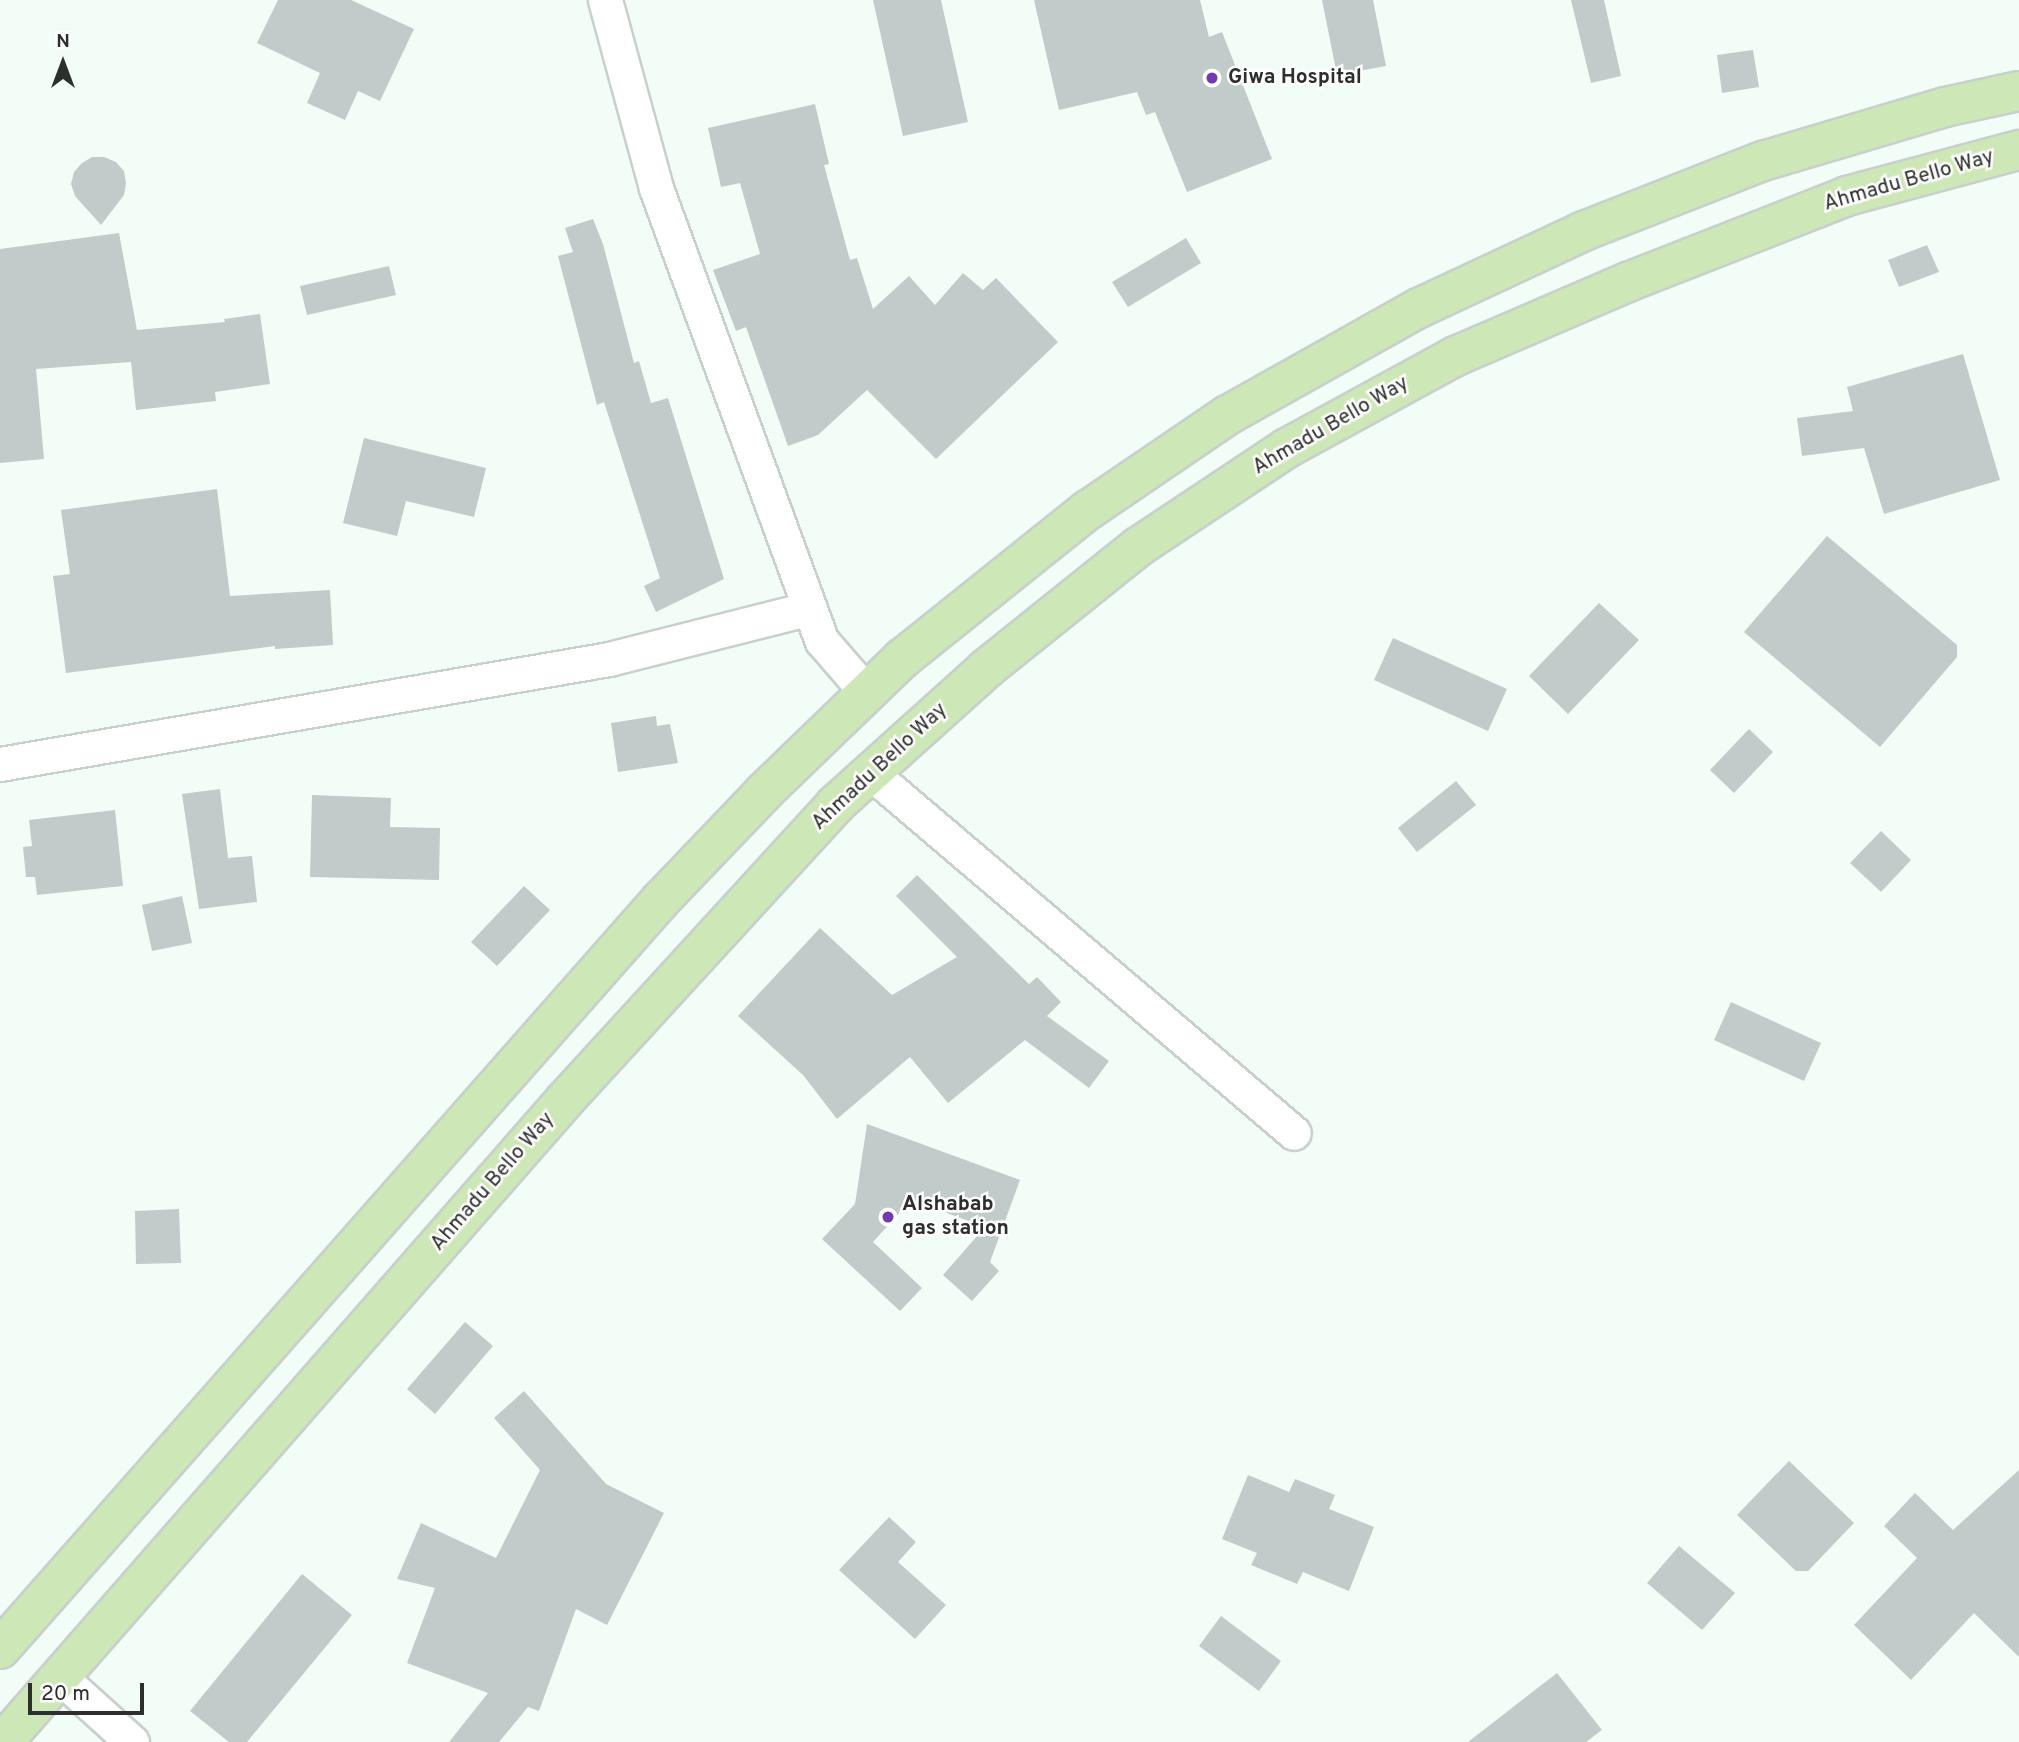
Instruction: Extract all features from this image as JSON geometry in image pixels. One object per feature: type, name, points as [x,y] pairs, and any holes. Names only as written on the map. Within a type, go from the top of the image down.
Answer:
[{"type":"main road","points":[[0,1648],[660,901],[764,792],[903,657],[1088,510],[1228,415],[1419,309],[1584,231],[1763,161],[1945,107],[2019,91]]},
{"type":"main road","name":"Ahmadu Bello Way","points":[[3,1742],[574,1090],[835,805],[987,668],[1138,547],[1287,448],[1456,356],[1628,282],[1847,196],[2019,150]]},
{"type":"street","points":[[605,0],[656,188],[822,641],[867,693]]},
{"type":"street","points":[[0,764],[609,659],[810,608]]},
{"type":"street","points":[[871,773],[1294,1133]]},
{"type":"street","points":[[60,1677],[132,1742]]},
{"type":"building","points":[[278,0],[351,0],[414,29],[380,101],[358,91],[345,120],[307,103],[320,73],[257,43]]},
{"type":"building","points":[[873,0],[941,0],[968,122],[903,136]]},
{"type":"building","points":[[1034,0],[1200,0],[1209,37],[1222,32],[1272,159],[1187,192],[1155,112],[1146,115],[1137,92],[1059,110]]},
{"type":"building","points":[[1322,0],[1373,0],[1386,66],[1337,75]]},
{"type":"building","points":[[1571,0],[1604,0],[1621,76],[1591,83]]},
{"type":"building","points":[[1753,50],[1759,87],[1722,93],[1717,55]]},
{"type":"building","points":[[815,104],[829,164],[824,165],[850,260],[857,258],[873,309],[909,276],[935,305],[963,273],[983,290],[996,278],[1058,342],[936,459],[867,390],[818,435],[788,446],[746,327],[736,331],[713,270],[760,254],[740,183],[721,187],[708,128]]},
{"type":"building","points":[[92,157],[104,157],[116,162],[124,171],[126,183],[124,195],[101,225],[75,196],[71,184],[74,172]]},
{"type":"building","points":[[593,219],[603,244],[634,363],[639,361],[651,403],[668,398],[724,579],[656,612],[644,586],[660,578],[604,402],[597,405],[558,256],[573,252],[565,228]]},
{"type":"building","points":[[119,233],[137,330],[225,322],[224,319],[260,314],[270,384],[215,392],[216,401],[136,410],[131,362],[36,369],[44,459],[0,463],[0,249]]},
{"type":"building","points":[[1186,238],[1201,263],[1128,307],[1112,282]]},
{"type":"building","points":[[1927,245],[1939,272],[1899,287],[1888,260]]},
{"type":"building","points":[[389,266],[396,295],[307,315],[300,286]]},
{"type":"building","points":[[1963,354],[2000,480],[1884,514],[1864,448],[1802,456],[1797,418],[1853,411],[1847,387]]},
{"type":"building","points":[[364,438],[486,468],[474,517],[406,501],[397,536],[343,523]]},
{"type":"building","points":[[217,489],[230,596],[330,590],[333,645],[275,649],[275,646],[66,673],[53,576],[70,574],[61,510]]},
{"type":"building","points":[[1827,536],[1957,645],[1957,657],[1880,747],[1744,632]]},
{"type":"building","points":[[1599,603],[1639,640],[1568,714],[1529,676]]},
{"type":"building","points":[[1393,638],[1507,689],[1488,731],[1374,680]]},
{"type":"building","points":[[656,716],[657,726],[670,724],[678,763],[618,772],[611,723]]},
{"type":"building","points":[[1749,729],[1773,752],[1734,793],[1710,770]]},
{"type":"building","points":[[1456,781],[1476,805],[1417,852],[1398,828]]},
{"type":"building","points":[[220,789],[228,858],[252,856],[257,902],[199,909],[182,794]]},
{"type":"building","points":[[312,795],[391,798],[390,827],[440,828],[439,880],[310,877]]},
{"type":"building","points":[[115,810],[123,886],[37,895],[35,877],[26,877],[23,847],[32,846],[29,820]]},
{"type":"building","points":[[1881,831],[1911,860],[1881,892],[1850,863]]},
{"type":"building","points":[[917,875],[1029,984],[1037,977],[1061,1002],[1047,1016],[1109,1061],[1089,1088],[1025,1040],[948,1103],[910,1057],[837,1119],[803,1075],[738,1016],[820,928],[892,995],[957,957],[896,896]]},
{"type":"building","points":[[524,886],[550,910],[497,966],[471,942]]},
{"type":"building","points":[[182,896],[192,943],[152,951],[142,905]]},
{"type":"building","points":[[1731,1002],[1821,1043],[1804,1081],[1714,1040]]},
{"type":"building","points":[[867,1124],[1020,1180],[990,1262],[999,1271],[972,1301],[943,1275],[985,1227],[911,1200],[873,1242],[922,1288],[900,1311],[822,1239],[855,1204]]},
{"type":"building","points":[[179,1209],[181,1263],[136,1264],[135,1211]]},
{"type":"building","points":[[465,1322],[493,1346],[435,1414],[407,1389]]},
{"type":"building","points":[[524,1391],[606,1484],[664,1513],[607,1625],[576,1609],[539,1711],[528,1707],[499,1742],[449,1742],[488,1693],[407,1663],[435,1588],[397,1579],[421,1523],[496,1558],[540,1470],[494,1418]]},
{"type":"building","points":[[1789,1461],[1854,1523],[1808,1571],[1796,1571],[1737,1515]]},
{"type":"building","points":[[2019,1470],[2019,1657],[1974,1613],[1911,1680],[1854,1625],[1917,1558],[1884,1526],[1915,1493],[1953,1530]]},
{"type":"building","points":[[1248,1475],[1289,1492],[1295,1479],[1335,1495],[1329,1509],[1374,1527],[1349,1591],[1303,1572],[1297,1584],[1251,1565],[1257,1553],[1222,1539]]},
{"type":"building","points":[[889,1517],[916,1542],[898,1562],[946,1605],[915,1639],[839,1570]]},
{"type":"building","points":[[1679,1546],[1735,1593],[1702,1630],[1647,1583]]},
{"type":"building","points":[[302,1574],[352,1615],[247,1742],[229,1742],[190,1711]]},
{"type":"building","points":[[1221,1616],[1281,1661],[1259,1691],[1199,1646]]},
{"type":"building","points":[[1557,1673],[1602,1730],[1586,1742],[1468,1742]]},
{"type":"place","name":"Giwa Hospital","points":[[1212,78]]},
{"type":"place","name":"Alshabab gas station","points":[[888,1217]]}]
